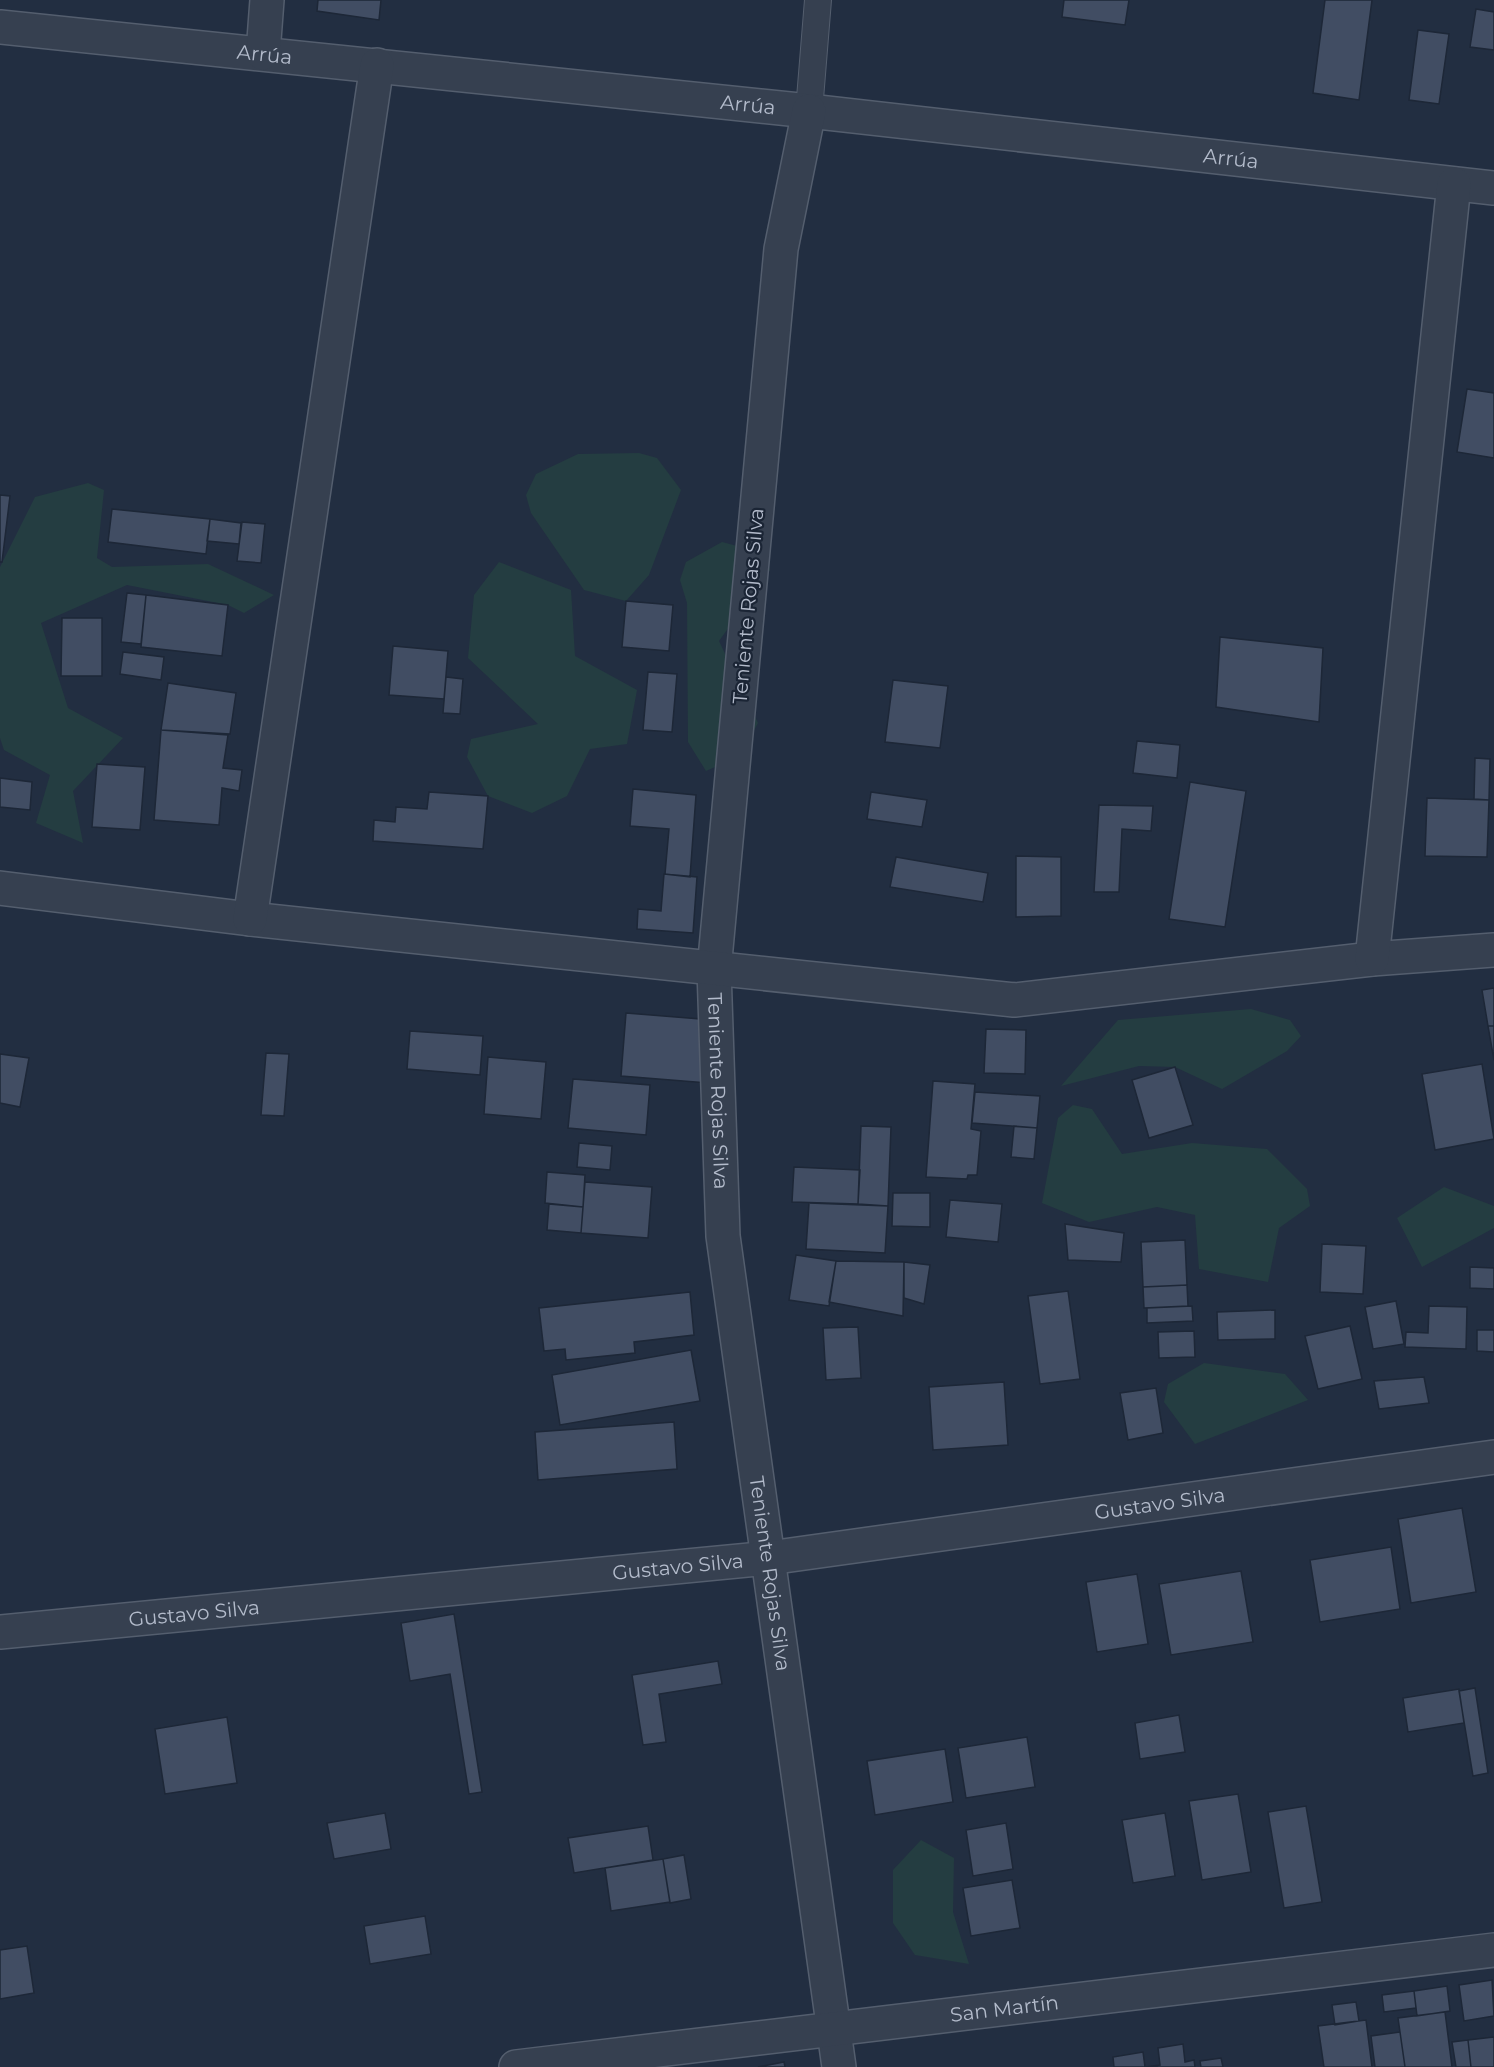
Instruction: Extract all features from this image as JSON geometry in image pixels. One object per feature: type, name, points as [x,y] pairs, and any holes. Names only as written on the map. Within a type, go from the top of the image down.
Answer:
[{"type":"street","points":[[263,53],[267,0]]},
{"type":"street","name":"Arrúa","points":[[0,27],[809,111],[1494,188]]},
{"type":"street","points":[[250,919],[377,65]]},
{"type":"street","name":"Teniente Rojas Silva","points":[[809,111],[781,249],[714,970],[723,1236],[839,2067]]},
{"type":"street","points":[[1372,959],[1454,184]]},
{"type":"street","points":[[0,888],[250,919],[1014,1000],[1372,959],[1494,950]]},
{"type":"street","name":"Gustavo Silva","points":[[0,1632],[769,1558],[1494,1457]]},
{"type":"street","name":"San Martín","points":[[516,2067],[833,2031],[1494,1950]]},
{"type":"lane","points":[[809,111],[818,0]]},
{"type":"green space","points":[[639,453],[657,458],[681,490],[649,575],[626,601],[584,590],[531,513],[526,495],[536,474],[578,454]]},
{"type":"green space","points":[[88,483],[104,490],[97,558],[112,567],[208,564],[274,595],[244,613],[228,605],[127,585],[41,623],[68,708],[123,738],[73,791],[83,843],[36,823],[50,775],[4,750],[0,738],[0,567],[35,497]]},
{"type":"green space","points":[[722,542],[764,553],[770,570],[719,641],[758,723],[740,756],[706,771],[688,742],[687,603],[680,580],[686,562]]},
{"type":"green space","points":[[499,562],[571,590],[575,656],[637,690],[627,744],[590,749],[567,796],[532,813],[488,796],[467,757],[471,739],[538,724],[468,658],[474,595]]},
{"type":"green space","points":[[1251,1009],[1290,1020],[1301,1036],[1287,1051],[1222,1089],[1175,1067],[1139,1066],[1061,1086],[1118,1020]]},
{"type":"green space","points":[[1073,1105],[1092,1109],[1122,1154],[1192,1143],[1267,1149],[1307,1189],[1310,1206],[1279,1228],[1268,1282],[1199,1269],[1195,1215],[1157,1207],[1089,1222],[1042,1203],[1058,1118]]},
{"type":"green space","points":[[1444,1187],[1494,1206],[1494,1228],[1422,1267],[1397,1218]]},
{"type":"green space","points":[[1204,1363],[1285,1374],[1308,1400],[1195,1444],[1164,1402],[1168,1384]]},
{"type":"green space","points":[[921,1840],[954,1858],[953,1912],[969,1964],[915,1955],[893,1923],[893,1870]]},
{"type":"building","points":[[318,0],[381,0],[379,20],[317,11]]},
{"type":"building","points":[[1064,0],[1129,0],[1125,25],[1062,17]]},
{"type":"building","points":[[1325,0],[1372,0],[1359,100],[1313,93]]},
{"type":"building","points":[[1476,9],[1494,12],[1494,50],[1470,47]]},
{"type":"building","points":[[1418,30],[1449,34],[1439,104],[1409,100]]},
{"type":"building","points":[[1467,389],[1494,393],[1494,458],[1457,452]]},
{"type":"building","points":[[0,495],[10,496],[2,562],[0,562]]},
{"type":"building","points":[[112,509],[210,519],[206,554],[108,542]]},
{"type":"building","points":[[210,519],[241,523],[239,544],[207,541]]},
{"type":"building","points":[[242,522],[265,524],[261,563],[237,561]]},
{"type":"building","points":[[127,593],[146,595],[141,644],[121,642]]},
{"type":"building","points":[[146,595],[228,605],[222,656],[141,647]]},
{"type":"building","points":[[626,601],[673,605],[669,651],[622,647]]},
{"type":"building","points":[[62,618],[102,618],[102,676],[61,676]]},
{"type":"building","points":[[1220,637],[1323,648],[1319,722],[1216,707]]},
{"type":"building","points":[[393,646],[448,651],[444,699],[389,695]]},
{"type":"building","points":[[123,652],[164,657],[161,680],[120,674]]},
{"type":"building","points":[[648,672],[677,674],[672,732],[643,730]]},
{"type":"building","points":[[446,677],[463,679],[460,714],[443,713]]},
{"type":"building","points":[[893,680],[948,686],[940,748],[885,742]]},
{"type":"building","points":[[168,683],[236,693],[230,734],[161,730]]},
{"type":"building","points":[[161,730],[228,735],[223,768],[242,770],[239,791],[222,788],[219,825],[154,820]]},
{"type":"building","points":[[1137,741],[1180,745],[1177,778],[1133,773]]},
{"type":"building","points":[[1475,758],[1490,759],[1489,800],[1474,799]]},
{"type":"building","points":[[97,764],[145,767],[140,830],[92,827]]},
{"type":"building","points":[[0,778],[32,782],[30,810],[0,807]]},
{"type":"building","points":[[1190,782],[1246,791],[1225,927],[1169,919]]},
{"type":"building","points":[[633,789],[696,795],[690,877],[665,874],[669,829],[630,826]]},
{"type":"building","points":[[429,792],[488,796],[483,849],[373,841],[374,820],[395,822],[396,807],[427,809]]},
{"type":"building","points":[[871,792],[927,800],[922,827],[867,819]]},
{"type":"building","points":[[1427,798],[1489,800],[1487,857],[1425,856]]},
{"type":"building","points":[[1099,805],[1153,806],[1151,831],[1122,829],[1119,892],[1094,892]]},
{"type":"building","points":[[1016,856],[1061,857],[1061,916],[1016,917]]},
{"type":"building","points":[[896,857],[988,873],[983,902],[890,887]]},
{"type":"building","points":[[664,874],[697,877],[693,933],[637,929],[638,909],[661,911]]},
{"type":"building","points":[[1494,988],[1494,1026],[1488,1026],[1482,990]]},
{"type":"building","points":[[626,1013],[713,1020],[708,1083],[621,1076]]},
{"type":"building","points":[[1488,1026],[1494,1026],[1494,1060]]},
{"type":"building","points":[[986,1029],[1026,1030],[1025,1074],[984,1073]]},
{"type":"building","points":[[410,1031],[483,1036],[480,1075],[407,1069]]},
{"type":"building","points":[[266,1053],[289,1054],[284,1116],[261,1115]]},
{"type":"building","points":[[0,1054],[29,1058],[20,1107],[0,1103]]},
{"type":"building","points":[[488,1057],[546,1062],[541,1119],[484,1114]]},
{"type":"building","points":[[1482,1064],[1494,1139],[1435,1150],[1422,1074]]},
{"type":"building","points":[[1175,1067],[1193,1125],[1149,1138],[1132,1080]]},
{"type":"building","points":[[573,1079],[650,1085],[646,1135],[568,1128]]},
{"type":"building","points":[[933,1081],[975,1084],[971,1129],[981,1131],[977,1175],[968,1175],[967,1179],[926,1177]]},
{"type":"building","points":[[975,1092],[1040,1096],[1037,1128],[972,1123]]},
{"type":"building","points":[[861,1126],[891,1127],[888,1206],[858,1204]]},
{"type":"building","points":[[1014,1126],[1037,1128],[1034,1159],[1011,1157]]},
{"type":"building","points":[[579,1143],[612,1146],[610,1170],[577,1167]]},
{"type":"building","points":[[794,1167],[860,1170],[858,1204],[792,1202]]},
{"type":"building","points":[[547,1172],[585,1175],[583,1207],[545,1203]]},
{"type":"building","points":[[585,1182],[652,1187],[648,1238],[581,1233]]},
{"type":"building","points":[[893,1193],[930,1193],[930,1227],[892,1226]]},
{"type":"building","points":[[950,1200],[1002,1204],[998,1242],[946,1237]]},
{"type":"building","points":[[809,1203],[888,1206],[885,1253],[806,1249]]},
{"type":"building","points":[[549,1204],[583,1207],[581,1233],[547,1230]]},
{"type":"building","points":[[1065,1224],[1124,1233],[1121,1262],[1068,1260]]},
{"type":"building","points":[[1185,1240],[1187,1285],[1143,1287],[1141,1242]]},
{"type":"building","points":[[1322,1244],[1366,1246],[1363,1294],[1320,1292]]},
{"type":"building","points":[[796,1255],[836,1261],[829,1306],[789,1300]]},
{"type":"building","points":[[836,1261],[904,1262],[903,1316],[829,1302]]},
{"type":"building","points":[[904,1262],[930,1265],[924,1304],[904,1298]]},
{"type":"building","points":[[1470,1267],[1494,1268],[1494,1289],[1470,1288]]},
{"type":"building","points":[[1187,1285],[1188,1306],[1144,1308],[1143,1287]]},
{"type":"building","points":[[1068,1291],[1080,1379],[1040,1384],[1028,1296]]},
{"type":"building","points":[[690,1292],[694,1335],[634,1342],[635,1353],[566,1360],[565,1349],[544,1351],[539,1308]]},
{"type":"building","points":[[1396,1301],[1404,1344],[1373,1349],[1365,1307]]},
{"type":"building","points":[[1192,1306],[1193,1321],[1147,1323],[1147,1308]]},
{"type":"building","points":[[1429,1306],[1467,1307],[1466,1349],[1405,1347],[1406,1332],[1428,1333]]},
{"type":"building","points":[[1275,1310],[1275,1339],[1218,1340],[1217,1312]]},
{"type":"building","points":[[1350,1326],[1362,1379],[1318,1389],[1305,1336]]},
{"type":"building","points":[[858,1327],[861,1378],[826,1380],[823,1328]]},
{"type":"building","points":[[1477,1330],[1494,1330],[1494,1352],[1477,1351]]},
{"type":"building","points":[[1194,1331],[1195,1357],[1159,1358],[1158,1332]]},
{"type":"building","points":[[691,1350],[700,1401],[560,1425],[552,1375]]},
{"type":"building","points":[[1424,1377],[1429,1403],[1379,1409],[1374,1381]]},
{"type":"building","points":[[1004,1382],[1008,1445],[933,1450],[929,1387]]},
{"type":"building","points":[[1156,1388],[1163,1433],[1128,1440],[1120,1393]]},
{"type":"building","points":[[674,1422],[677,1469],[538,1480],[535,1432]]},
{"type":"building","points":[[1462,1508],[1476,1592],[1411,1603],[1398,1519]]},
{"type":"building","points":[[1391,1547],[1400,1609],[1320,1622],[1310,1560]]},
{"type":"building","points":[[1241,1571],[1253,1642],[1171,1655],[1159,1584]]},
{"type":"building","points":[[1137,1574],[1148,1644],[1097,1652],[1086,1582]]},
{"type":"building","points":[[454,1614],[482,1792],[469,1794],[450,1674],[410,1681],[401,1623]]},
{"type":"building","points":[[718,1661],[722,1684],[659,1694],[666,1742],[643,1745],[632,1675]]},
{"type":"building","points":[[1475,1688],[1488,1773],[1473,1776],[1459,1691]]},
{"type":"building","points":[[1459,1689],[1464,1723],[1408,1732],[1403,1698]]},
{"type":"building","points":[[1179,1715],[1185,1752],[1140,1759],[1135,1723]]},
{"type":"building","points":[[227,1717],[237,1783],[165,1794],[155,1729]]},
{"type":"building","points":[[1027,1737],[1035,1787],[966,1798],[958,1748]]},
{"type":"building","points":[[945,1749],[953,1802],[875,1815],[867,1761]]},
{"type":"building","points":[[1238,1794],[1251,1872],[1202,1880],[1189,1801]]},
{"type":"building","points":[[1306,1806],[1322,1902],[1284,1908],[1268,1812]]},
{"type":"building","points":[[385,1813],[391,1849],[334,1859],[327,1823]]},
{"type":"building","points":[[1165,1813],[1175,1876],[1133,1883],[1122,1820]]},
{"type":"building","points":[[1006,1823],[1013,1869],[973,1876],[966,1830]]},
{"type":"building","points":[[648,1826],[653,1860],[574,1873],[568,1838]]},
{"type":"building","points":[[684,1855],[691,1899],[670,1903],[663,1859]]},
{"type":"building","points":[[663,1859],[670,1902],[611,1911],[605,1868]]},
{"type":"building","points":[[1012,1880],[1020,1928],[971,1936],[963,1888]]},
{"type":"building","points":[[425,1916],[431,1954],[370,1964],[364,1926]]},
{"type":"building","points":[[27,1946],[34,1993],[0,1999],[0,1950]]},
{"type":"building","points":[[1492,1980],[1494,2016],[1464,2021],[1459,1985]]},
{"type":"building","points":[[1447,1986],[1450,2011],[1417,2016],[1414,1991]]},
{"type":"building","points":[[1414,1991],[1416,2008],[1384,2012],[1382,1995]]},
{"type":"building","points":[[1356,2002],[1359,2021],[1335,2025],[1332,2005]]},
{"type":"building","points":[[1445,2012],[1452,2067],[1405,2067],[1398,2018]]},
{"type":"building","points":[[1366,2020],[1372,2067],[1324,2067],[1318,2026]]},
{"type":"building","points":[[1400,2032],[1405,2067],[1375,2067],[1371,2036]]},
{"type":"building","points":[[1494,2037],[1494,2067],[1471,2067],[1468,2040]]},
{"type":"building","points":[[1468,2040],[1471,2067],[1456,2067],[1452,2042]]},
{"type":"building","points":[[1183,2044],[1185,2062],[1194,2060],[1195,2067],[1146,2067],[1160,2065],[1158,2048]]},
{"type":"building","points":[[1143,2052],[1145,2067],[1114,2067],[1113,2057]]},
{"type":"building","points":[[1221,2058],[1223,2067],[1201,2067],[1200,2061]]},
{"type":"building","points":[[784,2062],[785,2067],[758,2067]]}]
